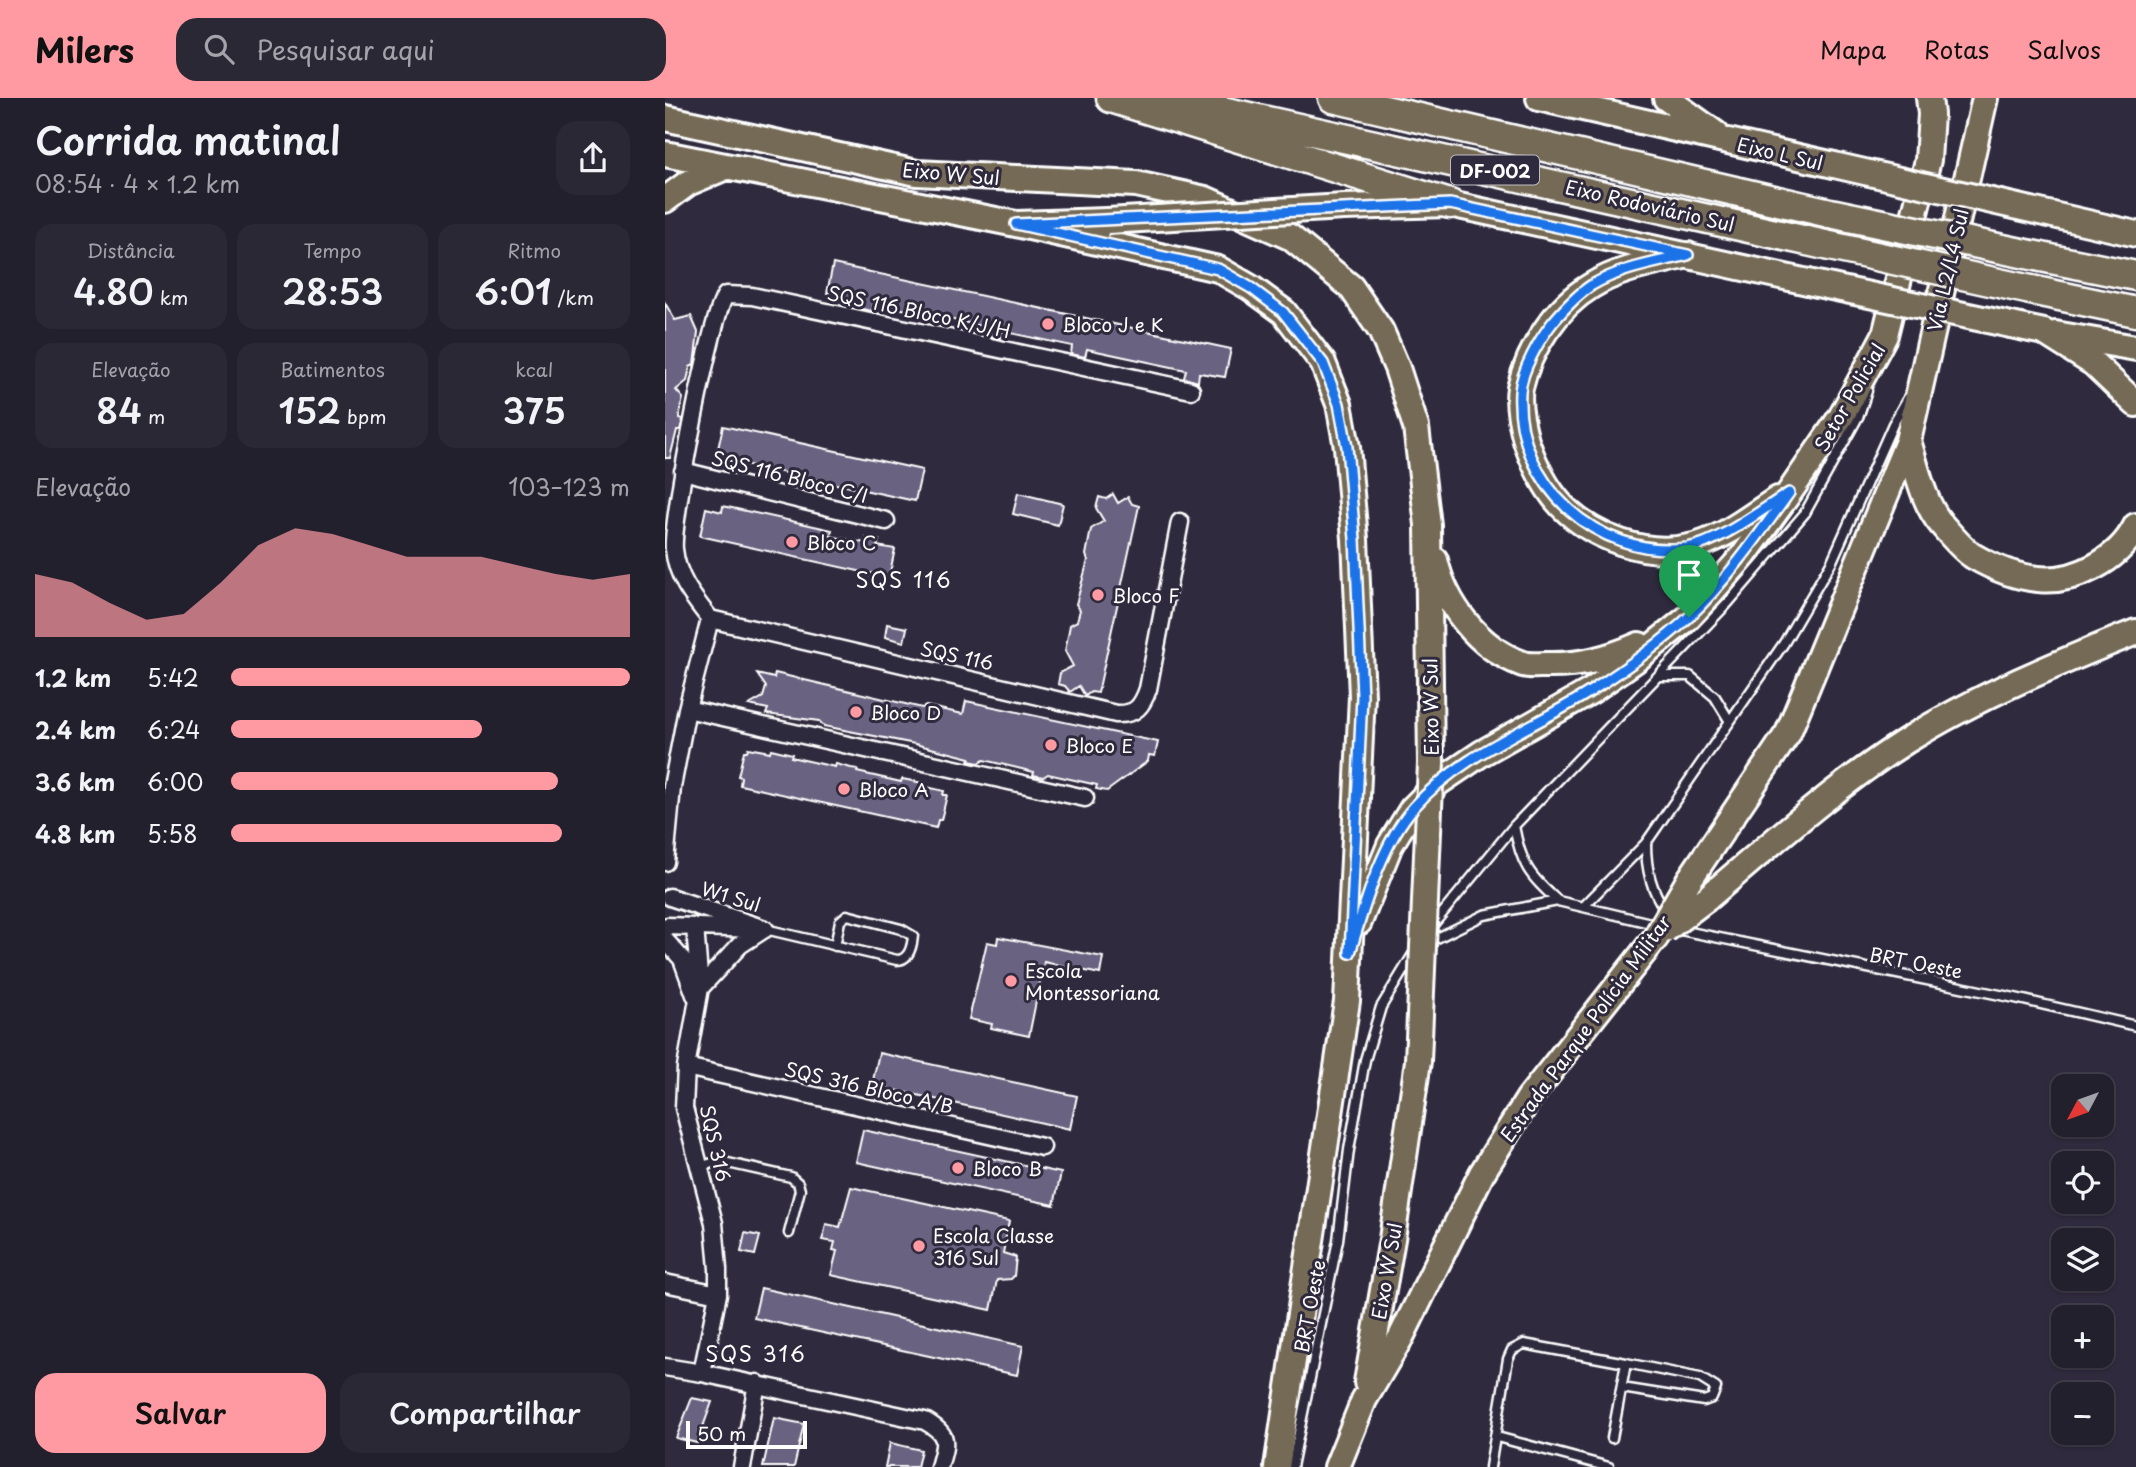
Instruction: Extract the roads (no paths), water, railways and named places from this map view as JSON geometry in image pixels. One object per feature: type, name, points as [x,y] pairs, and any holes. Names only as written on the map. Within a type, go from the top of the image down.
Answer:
[{"type":"highway","points":[[1111,98],[1450,204]]},
{"type":"highway","name":"Eixo Rodoviário Sul","points":[[1164,98],[2136,312]]},
{"type":"highway","name":"Eixo Rodoviário Sul","points":[[1333,98],[1830,213],[2136,276]]},
{"type":"main road","name":"Eixo L Sul","points":[[1539,98],[2136,234]]},
{"type":"main road","points":[[1666,98],[1725,141]]},
{"type":"main road","name":"Setor Policial","points":[[1689,617],[1744,555],[1789,493],[1841,417],[1885,335],[1928,160],[1931,114],[1929,98]]},
{"type":"main road","name":"Via L2/L4 Sul","points":[[1908,441],[1985,98]]},
{"type":"main road","name":"Eixo W Sul","points":[[665,118],[917,173],[1136,184],[1205,199],[1290,237],[1351,287],[1381,331],[1397,368],[1416,427],[1428,525],[1431,763],[1417,1061],[1392,1239],[1364,1400]]},
{"type":"main road","name":"Eixo W Sul","points":[[665,154],[1016,224],[1450,204],[2011,326],[2136,348]]},
{"type":"main road","points":[[665,200],[688,183],[726,167]]},
{"type":"main road","points":[[2111,228],[2136,216]]},
{"type":"main road","points":[[1016,224],[1218,269],[1251,288],[1283,312],[1323,363],[1339,404],[1347,447],[1357,565],[1362,696],[1350,953],[1347,1001],[1277,1467]]},
{"type":"main road","points":[[1688,255],[1621,271],[1590,286],[1562,312],[1539,339],[1520,390],[1522,427],[1534,465],[1563,506],[1602,535],[1647,549],[1689,547],[1722,534],[1789,493]]},
{"type":"main road","points":[[2043,332],[2093,363],[2136,404]]},
{"type":"main road","points":[[1908,441],[1926,496],[1940,523],[1970,554],[2007,573],[2039,580],[2081,573],[2109,558],[2131,537],[2136,526]]},
{"type":"main road","name":"Estrada Parque Polícia Militar","points":[[1337,1467],[1364,1400],[1401,1337],[1482,1173],[1529,1098],[1648,947],[1689,880],[1788,733],[1908,441]]},
{"type":"main road","points":[[1428,525],[1441,583],[1452,605],[1473,631],[1495,648],[1524,664],[1567,666],[1603,660],[1638,645],[1689,617]]},
{"type":"main road","points":[[1350,953],[1366,900],[1390,845],[1412,809],[1439,782],[1482,753],[1591,691],[1635,661],[1689,617]]},
{"type":"main road","points":[[1648,947],[1810,810],[1906,741],[1994,693],[2136,632]]},
{"type":"street","name":"SQS 116 Bloco K/J/H","points":[[710,619],[685,586],[677,568],[674,546],[683,471],[721,301],[731,293],[1191,390]]},
{"type":"street","name":"SQS 116 Bloco C/I","points":[[683,471],[886,521]]},
{"type":"street","name":"SQS 116","points":[[710,619],[1116,714],[1132,713],[1143,703],[1155,655],[1180,522]]},
{"type":"street","points":[[665,862],[668,806],[687,709],[710,619]]},
{"type":"street","points":[[687,709],[1086,798]]},
{"type":"street","points":[[668,895],[674,907],[673,917],[666,931],[699,995],[740,945],[765,929]]},
{"type":"street","name":"W1 Sul","points":[[668,895],[765,929]]},
{"type":"street","name":"W1 Sul","points":[[666,931],[695,927],[765,929]]},
{"type":"street","name":"SQS 316","points":[[695,927],[699,995],[686,1067],[684,1108],[714,1223],[717,1294],[702,1373]]},
{"type":"street","name":"SQS 316 Bloco A/B","points":[[686,1067],[1042,1147]]},
{"type":"street","points":[[665,1283],[717,1294]]},
{"type":"street","points":[[665,1367],[757,1383],[925,1420],[938,1428],[943,1435],[945,1442],[939,1467]]},
{"type":"street","points":[[742,1467],[757,1383]]},
{"type":"lane","points":[[1416,950],[1446,906],[1514,826],[1728,603],[1805,513],[1859,415],[1868,386],[1871,360]]},
{"type":"lane","points":[[1584,906],[1647,843],[1784,643],[1832,561],[1893,424],[1924,371]]},
{"type":"lane","points":[[1658,676],[1690,676],[1715,697],[1729,720]]},
{"type":"lane","points":[[1514,826],[1519,855],[1536,883],[1558,901]]},
{"type":"lane","points":[[1647,843],[1646,862],[1654,895],[1667,913],[1689,933]]},
{"type":"lane","name":"BRT Oeste","points":[[1292,1467],[1338,1240],[1349,1150],[1365,1060],[1381,1007],[1416,950],[1484,915],[1558,901],[1689,933],[2015,998],[2136,1026]]},
{"type":"lane","points":[[765,929],[835,946],[901,960],[909,953],[913,936],[901,929],[846,915],[840,921],[835,946]]},
{"type":"lane","points":[[699,1167],[719,1161],[790,1177],[798,1183],[800,1190],[789,1233]]},
{"type":"lane","points":[[1490,1467],[1508,1359],[1517,1347],[1524,1344],[1700,1378],[1716,1388],[1711,1398],[1704,1401],[1622,1388]]},
{"type":"lane","points":[[1612,1438],[1626,1363]]},
{"type":"lane","points":[[1497,1437],[1609,1467]]},
{"type":"place","name":"Bloco J e K","points":[[1048,324]]},
{"type":"place","name":"Bloco C","points":[[792,542]]},
{"type":"place","name":"Bloco F","points":[[1098,595]]},
{"type":"place","name":"Bloco D","points":[[856,712]]},
{"type":"place","name":"Bloco E","points":[[1051,745]]},
{"type":"place","name":"Bloco A","points":[[844,789]]},
{"type":"place","name":"Escola Montessoriana","points":[[1011,981]]},
{"type":"place","name":"Bloco B","points":[[958,1168]]},
{"type":"place","name":"Escola Classe 316 Sul","points":[[919,1246]]},
{"type":"district","name":"SQS 116","points":[[904,579]]},
{"type":"district","name":"SQS 316","points":[[756,1353]]}]
